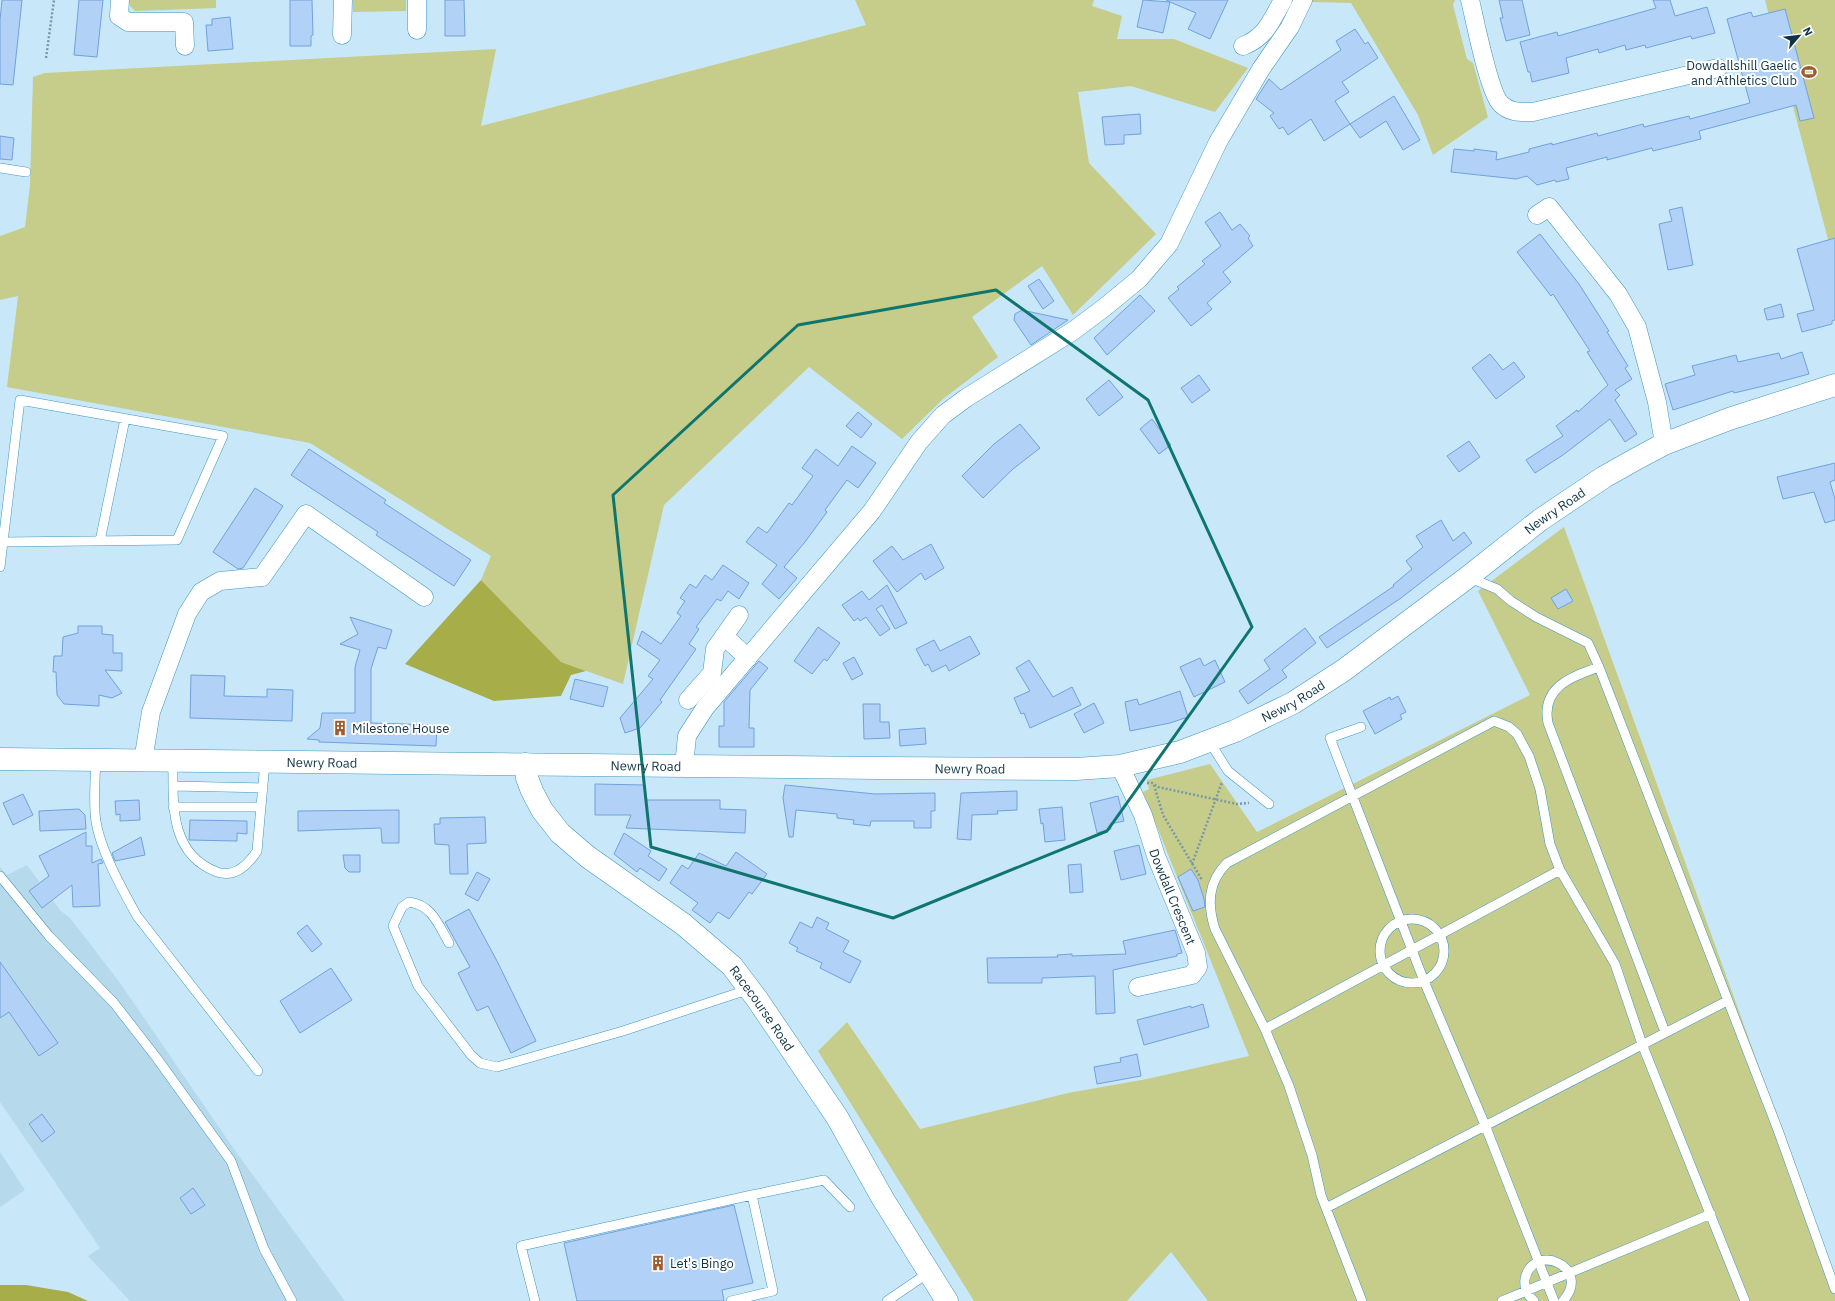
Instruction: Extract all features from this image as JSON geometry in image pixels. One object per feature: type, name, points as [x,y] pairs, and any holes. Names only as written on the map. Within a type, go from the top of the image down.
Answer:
[{"type":"main road","name":"Newry Road","points":[[0,759],[1076,769],[1120,766],[1180,752],[1235,731],[1293,703],[1344,670],[1557,508],[1604,477],[1664,444],[1729,419],[1835,384]]},
{"type":"main road","name":"Racecourse Road","points":[[526,764],[527,778],[532,791],[542,810],[560,833],[588,857],[683,924],[732,966],[750,989],[837,1118],[883,1199],[928,1273],[947,1301]]},
{"type":"street","points":[[120,0],[119,16],[128,22],[184,22],[185,46]]},
{"type":"street","points":[[342,35],[343,0]]},
{"type":"street","points":[[417,0],[417,30]]},
{"type":"street","points":[[1243,46],[1256,41],[1268,27],[1283,0]]},
{"type":"street","points":[[684,766],[687,736],[704,708],[872,511],[919,442],[943,415],[966,398],[1073,331],[1105,307],[1139,279],[1169,244],[1218,142],[1261,69],[1290,27],[1302,0]]},
{"type":"street","points":[[1470,0],[1489,79],[1500,104],[1514,112],[1533,112],[1718,68]]},
{"type":"street","points":[[1537,215],[1549,207],[1618,294],[1637,327],[1657,402],[1664,444]]},
{"type":"street","points":[[143,761],[151,712],[187,614],[201,592],[220,581],[262,577],[306,514],[424,597]]},
{"type":"street","points":[[688,700],[712,673],[715,649],[739,615]]},
{"type":"street","points":[[724,636],[748,658]]},
{"type":"street","name":"Dowdall Crescent","points":[[1120,766],[1143,815],[1156,856],[1196,953],[1198,967],[1192,975],[1138,987]]},
{"type":"lane","points":[[0,168],[26,172]]},
{"type":"lane","points":[[0,567],[20,400],[223,436],[177,540],[3,542]]},
{"type":"lane","points":[[100,541],[125,419]]},
{"type":"lane","points":[[1468,577],[1497,589],[1511,601],[1536,617],[1588,643],[1599,667],[1728,1001],[1780,1137],[1835,1289]]},
{"type":"lane","points":[[1599,667],[1571,677],[1561,684],[1548,702],[1545,712],[1665,1032]]},
{"type":"lane","points":[[1362,1301],[1321,1195],[1312,1155],[1294,1101],[1265,1029],[1215,929],[1211,915],[1210,894],[1219,870],[1227,863],[1352,795],[1494,721],[1509,727],[1517,734],[1526,751],[1540,789],[1550,844],[1560,870],[1615,964],[1642,1044],[1745,1301]]},
{"type":"lane","points":[[1361,727],[1330,738],[1424,981],[1485,1125],[1554,1301]]},
{"type":"lane","points":[[1209,741],[1228,771],[1269,804]]},
{"type":"lane","points":[[96,760],[95,813],[103,846],[124,893],[137,916],[258,1071]]},
{"type":"lane","points":[[173,761],[173,807],[178,831],[194,860],[208,868],[222,873],[233,873],[242,869],[250,862],[257,851],[265,762]]},
{"type":"lane","points":[[173,786],[263,788]]},
{"type":"lane","points":[[173,807],[261,808]]},
{"type":"lane","points":[[1265,1029],[1560,870]]},
{"type":"lane","points":[[0,876],[49,936],[114,1003],[156,1057],[231,1160],[264,1249],[292,1301]]},
{"type":"lane","points":[[449,943],[429,911],[418,904],[409,902],[402,907],[393,926],[418,986],[471,1054],[480,1063],[497,1067],[623,1031],[750,989]]},
{"type":"lane","points":[[1410,918],[1428,922],[1435,927],[1444,943],[1445,952],[1443,962],[1439,970],[1432,977],[1424,981],[1411,983],[1398,980],[1390,974],[1384,966],[1381,958],[1382,940],[1392,925],[1400,920],[1410,918]]},
{"type":"lane","points":[[1326,1208],[1665,1032],[1728,1001]]},
{"type":"lane","points":[[534,1301],[521,1246],[824,1180],[850,1207]]},
{"type":"lane","points":[[731,1301],[773,1291],[752,1195]]},
{"type":"lane","points":[[1502,1301],[1711,1214]]},
{"type":"lane","points":[[1534,1301],[1526,1291],[1526,1277],[1533,1266],[1546,1260],[1559,1263],[1569,1273],[1571,1281],[1570,1288],[1568,1295],[1562,1301]]},
{"type":"lane","points":[[887,1301],[928,1273]]},
{"type":"path","points":[[46,58],[54,0]]},
{"type":"path","points":[[1192,864],[1222,782],[1228,771]]},
{"type":"path","points":[[1129,786],[1152,782],[1158,787],[1237,804],[1247,804],[1261,797]]},
{"type":"path","points":[[1154,784],[1163,815],[1210,894]]},
{"type":"highlighted area","points":[[996,290],[1148,400],[1252,627],[1107,831],[893,918],[651,847],[613,495],[798,325]]},
{"type":"shaded area","points":[[27,865],[60,910],[71,919],[120,983],[234,1149],[345,1301],[130,1301],[88,1256],[100,1248],[0,1102],[0,867],[7,875]]},
{"type":"shaded area","points":[[0,1152],[25,1190],[0,1207]]},
{"type":"green space","points":[[129,0],[216,0],[216,8],[135,11],[130,6]]},
{"type":"green space","points":[[353,0],[406,0],[406,11],[353,12]]},
{"type":"green space","points":[[855,0],[1094,0],[1092,6],[1122,16],[1117,39],[1174,39],[1248,68],[1215,112],[1131,86],[1078,92],[1089,163],[1156,234],[1073,315],[1042,266],[972,317],[998,357],[943,399],[902,439],[809,367],[664,505],[623,684],[561,662],[481,580],[491,556],[310,443],[7,387],[18,296],[0,300],[0,236],[25,227],[30,185],[33,77],[45,73],[496,49],[481,126],[866,25]]},
{"type":"green space","points":[[1312,0],[1455,0],[1453,5],[1467,59],[1473,63],[1488,117],[1433,155],[1418,115],[1351,3],[1311,2]]},
{"type":"green space","name":"Dowdallshill Gaelic and Athletics Club","points":[[1765,0],[1835,0],[1835,266]]},
{"type":"green space","points":[[1564,527],[1835,1277],[1835,1301],[1208,1301],[1171,1252],[1127,1301],[974,1301],[818,1051],[847,1022],[920,1129],[1068,1093],[1147,1079],[1249,1056],[1143,792],[1149,789],[1147,780],[1210,764],[1257,832],[1530,695],[1478,591]]},
{"type":"green space","points":[[481,580],[561,662],[586,671],[571,675],[561,696],[494,701],[405,664]]},
{"type":"green space","points":[[0,1285],[26,1285],[68,1292],[88,1301],[0,1301]]},
{"type":"building","points":[[2,0],[22,0],[13,85],[0,84],[0,20]]},
{"type":"building","points":[[79,0],[103,0],[97,57],[74,55]]},
{"type":"building","points":[[290,0],[312,0],[313,35],[311,36],[311,46],[290,46]]},
{"type":"building","points":[[445,0],[464,0],[465,36],[445,36]]},
{"type":"building","points":[[1143,0],[1170,2],[1163,33],[1137,27]]},
{"type":"building","points":[[1166,0],[1228,0],[1210,39],[1188,29],[1196,13]]},
{"type":"building","points":[[1499,0],[1522,0],[1530,35],[1506,41],[1500,18],[1503,18]]},
{"type":"building","points":[[1653,0],[1670,0],[1675,16],[1707,7],[1715,33],[1692,39],[1691,36],[1646,48],[1645,45],[1626,50],[1625,45],[1599,53],[1598,49],[1566,58],[1569,73],[1532,82],[1520,42],[1557,32],[1558,36],[1656,8]]},
{"type":"building","points":[[1785,9],[1814,118],[1800,121],[1796,105],[1699,131],[1701,139],[1653,151],[1652,148],[1607,160],[1607,157],[1566,168],[1569,179],[1556,182],[1555,180],[1537,185],[1527,176],[1516,179],[1451,172],[1454,149],[1474,151],[1474,149],[1497,152],[1496,160],[1529,152],[1529,149],[1552,143],[1552,145],[1597,133],[1598,136],[1643,124],[1644,127],[1689,116],[1690,119],[1750,103],[1727,19],[1751,12],[1753,17]]},
{"type":"building","points":[[230,17],[233,49],[208,51],[206,25],[212,25],[212,19]]},
{"type":"building","points":[[1355,29],[1365,44],[1368,42],[1378,58],[1342,82],[1349,92],[1335,101],[1350,124],[1324,141],[1311,119],[1288,135],[1283,127],[1279,129],[1270,116],[1274,113],[1256,99],[1269,79],[1281,90],[1341,50],[1336,41]]},
{"type":"building","points":[[1394,96],[1420,140],[1403,150],[1386,121],[1360,138],[1350,124]]},
{"type":"building","points":[[1140,114],[1141,134],[1124,135],[1124,144],[1105,145],[1102,117]]},
{"type":"building","points":[[0,136],[14,138],[12,160],[0,159]]},
{"type":"building","points":[[1682,207],[1693,265],[1668,270],[1659,224],[1672,221],[1669,210]]},
{"type":"building","points":[[1220,212],[1232,230],[1240,224],[1250,236],[1248,238],[1253,246],[1223,272],[1231,282],[1207,303],[1212,309],[1191,326],[1168,298],[1179,289],[1177,287],[1205,264],[1202,261],[1221,246],[1205,222]]},
{"type":"building","points":[[1540,234],[1579,284],[1609,331],[1607,332],[1628,366],[1625,368],[1632,379],[1615,390],[1620,395],[1615,400],[1637,434],[1625,442],[1610,419],[1563,455],[1535,473],[1526,460],[1563,436],[1556,426],[1577,410],[1578,412],[1608,385],[1587,352],[1590,351],[1553,294],[1551,296],[1517,252]]},
{"type":"building","points":[[1835,238],[1835,320],[1832,321],[1832,324],[1802,332],[1797,314],[1814,310],[1797,249]]},
{"type":"building","points":[[1039,279],[1054,301],[1043,309],[1028,286]]},
{"type":"building","points":[[1140,295],[1155,311],[1107,355],[1094,338]]},
{"type":"building","points":[[1781,304],[1784,317],[1767,320],[1764,309]]},
{"type":"building","points":[[1022,310],[1068,320],[1031,345],[1014,320],[1015,314]]},
{"type":"building","points":[[1802,352],[1809,374],[1734,393],[1733,391],[1673,410],[1665,384],[1695,375],[1692,366],[1736,355],[1738,362],[1779,353],[1781,359]]},
{"type":"building","points":[[1490,354],[1503,370],[1514,362],[1525,377],[1496,399],[1472,368]]},
{"type":"building","points":[[1199,375],[1210,390],[1192,403],[1181,388]]},
{"type":"building","points":[[1109,380],[1123,397],[1099,416],[1086,399]]},
{"type":"building","points":[[858,412],[872,424],[861,438],[846,426]]},
{"type":"building","points":[[1152,419],[1171,445],[1159,454],[1140,429]]},
{"type":"building","points":[[1020,424],[1040,448],[1013,469],[983,498],[962,476],[994,444]]},
{"type":"building","points":[[1469,441],[1480,457],[1459,472],[1447,456]]},
{"type":"building","points":[[852,446],[876,463],[858,488],[847,480],[825,510],[827,512],[784,567],[797,578],[779,599],[762,584],[777,565],[746,542],[758,527],[767,533],[789,503],[792,505],[813,476],[802,468],[816,449],[838,466]]},
{"type":"building","points":[[309,449],[386,500],[384,503],[471,560],[454,586],[376,535],[378,532],[291,475]]},
{"type":"building","points":[[1835,463],[1835,480],[1830,482],[1835,499],[1835,520],[1825,523],[1814,492],[1783,499],[1777,477]]},
{"type":"building","points":[[255,488],[283,506],[243,568],[238,569],[213,552]]},
{"type":"building","points":[[1441,520],[1453,541],[1464,532],[1472,543],[1401,598],[1327,648],[1319,637],[1394,586],[1393,585],[1412,569],[1406,561],[1423,547],[1416,536]]},
{"type":"building","points":[[931,544],[944,568],[925,580],[921,573],[897,592],[873,561],[892,546],[903,560]]},
{"type":"building","points":[[723,565],[749,583],[739,599],[728,591],[721,601],[717,599],[696,627],[699,629],[689,644],[696,649],[660,700],[662,702],[640,728],[625,733],[620,718],[653,679],[648,676],[660,660],[637,644],[642,631],[661,644],[681,616],[677,613],[685,601],[680,598],[690,584],[696,588],[705,575],[712,580]]},
{"type":"building","points":[[887,585],[907,623],[895,629],[882,605],[876,609],[890,629],[880,636],[866,617],[860,621],[858,618],[854,621],[842,605],[862,591],[869,600]]},
{"type":"building","points":[[1566,589],[1573,601],[1558,609],[1551,598]]},
{"type":"building","points":[[350,617],[392,630],[386,649],[378,647],[371,669],[371,723],[437,725],[436,746],[319,742],[319,740],[307,739],[320,728],[322,713],[355,713],[355,667],[360,650],[340,644],[358,634]]},
{"type":"building","points":[[78,626],[102,626],[102,634],[113,635],[113,653],[122,653],[122,671],[105,670],[122,693],[112,698],[99,695],[99,706],[64,704],[57,695],[56,672],[53,672],[54,656],[62,656],[63,637],[78,633]]},
{"type":"building","points":[[818,627],[840,643],[827,661],[824,659],[812,674],[794,661]]},
{"type":"building","points":[[1305,628],[1316,643],[1282,670],[1287,677],[1248,704],[1239,691],[1270,669],[1264,660]]},
{"type":"building","points":[[970,636],[980,654],[949,671],[946,665],[932,672],[928,664],[925,666],[916,649],[934,640],[940,651]]},
{"type":"building","points":[[854,657],[863,674],[852,680],[843,663]]},
{"type":"building","points":[[1200,658],[1204,666],[1215,660],[1225,682],[1194,697],[1180,667]]},
{"type":"building","points":[[1029,660],[1053,697],[1072,687],[1081,705],[1030,728],[1024,713],[1021,714],[1014,698],[1030,691],[1016,668]]},
{"type":"building","points":[[759,661],[768,668],[750,690],[749,728],[754,728],[754,747],[719,747],[719,726],[724,726],[724,702]]},
{"type":"building","points":[[191,675],[225,676],[224,696],[267,697],[267,689],[293,690],[292,721],[190,718]]},
{"type":"building","points":[[575,679],[608,687],[603,707],[570,699]]},
{"type":"building","points":[[1180,691],[1188,717],[1170,723],[1130,731],[1125,702],[1137,699],[1139,705]]},
{"type":"building","points":[[1398,696],[1406,712],[1400,715],[1402,719],[1375,734],[1363,711],[1390,697],[1391,700]]},
{"type":"building","points":[[1094,703],[1104,723],[1084,733],[1074,714]]},
{"type":"building","points":[[863,704],[880,704],[880,722],[889,722],[890,738],[864,739]]},
{"type":"building","points":[[925,728],[926,744],[900,746],[899,730]]},
{"type":"building","points":[[595,784],[645,785],[645,800],[720,800],[720,809],[746,810],[745,833],[626,828],[631,815],[595,815]]},
{"type":"building","points":[[785,785],[875,794],[935,793],[935,811],[931,811],[931,828],[914,828],[914,821],[871,821],[870,826],[853,824],[854,820],[837,818],[837,814],[796,810],[793,837],[789,837],[783,798]]},
{"type":"building","points":[[1017,791],[1017,810],[997,811],[998,814],[972,815],[971,840],[957,839],[961,793]]},
{"type":"building","points":[[23,794],[33,815],[13,825],[3,803]]},
{"type":"building","points":[[1118,796],[1124,821],[1110,824],[1111,829],[1097,833],[1090,803]]},
{"type":"building","points":[[139,800],[140,820],[120,821],[120,814],[116,815],[115,801]]},
{"type":"building","points":[[1062,807],[1065,840],[1045,842],[1043,823],[1041,824],[1039,809]]},
{"type":"building","points":[[79,809],[85,815],[86,829],[40,831],[39,811]]},
{"type":"building","points":[[399,810],[399,843],[382,843],[381,828],[298,831],[298,811]]},
{"type":"building","points":[[485,817],[486,843],[467,844],[468,874],[450,874],[449,845],[435,844],[434,824],[440,824],[440,818]]},
{"type":"building","points":[[190,820],[247,821],[247,834],[237,833],[237,841],[189,840]]},
{"type":"building","points":[[86,832],[86,846],[92,846],[92,863],[101,859],[103,863],[98,864],[100,906],[73,907],[72,885],[42,908],[29,891],[49,876],[39,856]]},
{"type":"building","points":[[624,833],[651,851],[648,856],[667,869],[659,881],[640,868],[637,872],[614,854]]},
{"type":"building","points":[[141,837],[145,855],[115,861],[112,853]]},
{"type":"building","points":[[1139,845],[1146,874],[1121,880],[1114,851]]},
{"type":"building","points":[[736,852],[767,874],[752,894],[749,892],[729,919],[718,912],[710,923],[692,910],[698,903],[670,883],[682,865],[688,869],[699,853],[726,866]]},
{"type":"building","points":[[343,855],[360,855],[360,872],[349,872],[345,868]]},
{"type":"building","points":[[1081,864],[1083,892],[1070,893],[1068,865]]},
{"type":"building","points":[[1191,869],[1198,880],[1205,907],[1193,911],[1178,877]]},
{"type":"building","points":[[477,872],[490,879],[478,901],[465,894]]},
{"type":"building","points":[[469,909],[497,961],[536,1041],[511,1053],[488,1006],[477,1011],[458,973],[470,967],[445,922]]},
{"type":"building","points":[[817,917],[829,923],[826,929],[849,941],[843,952],[861,961],[850,983],[820,968],[822,963],[796,951],[798,948],[789,943],[800,922],[812,928]]},
{"type":"building","points":[[307,925],[322,944],[312,952],[297,933]]},
{"type":"building","points":[[1175,930],[1182,953],[1177,954],[1177,956],[1113,970],[1115,1013],[1096,1014],[1095,976],[1042,978],[1042,983],[988,983],[987,958],[1058,957],[1057,955],[1072,954],[1072,956],[1126,954],[1123,941]]},
{"type":"building","points":[[0,962],[58,1043],[39,1056],[9,1012],[0,1018]]},
{"type":"building","points":[[331,968],[352,1000],[300,1033],[280,1001]]},
{"type":"building","points":[[1203,1004],[1209,1027],[1144,1045],[1137,1020]]},
{"type":"building","points":[[1137,1054],[1141,1076],[1097,1084],[1094,1067],[1121,1062],[1120,1058]]},
{"type":"building","points":[[42,1114],[55,1132],[42,1142],[29,1124]]},
{"type":"building","points":[[193,1188],[205,1205],[191,1214],[180,1198]]},
{"type":"building","name":"Let's Bingo","points":[[734,1205],[753,1283],[722,1290],[724,1301],[577,1301],[564,1243]]},
{"type":"place","name":"Dowdallshill Gaelic and Athletics Club","points":[[1809,72]]},
{"type":"place","name":"Milestone House","points":[[340,728]]},
{"type":"place","name":"Let's Bingo","points":[[658,1263]]}]
